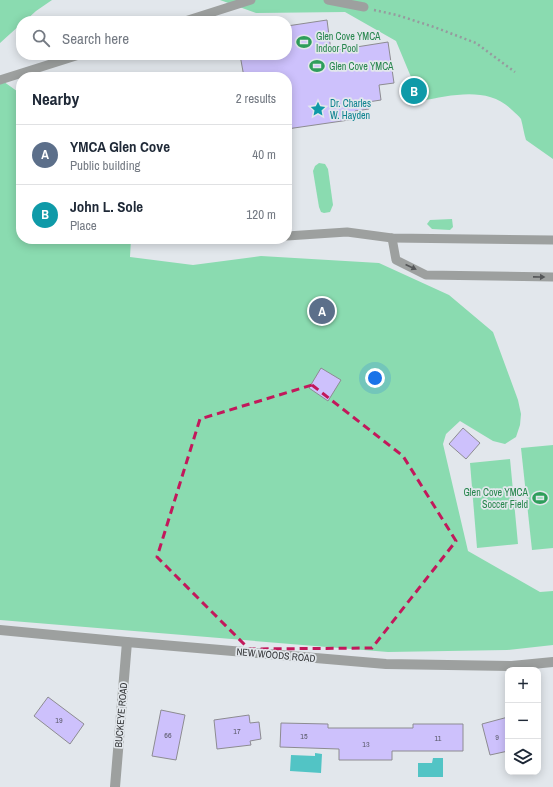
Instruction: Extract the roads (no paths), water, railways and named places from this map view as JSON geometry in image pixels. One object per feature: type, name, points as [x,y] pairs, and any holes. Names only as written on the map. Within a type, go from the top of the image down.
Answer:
[{"type":"street","name":"NEW WOODS ROAD","points":[[0,630],[386,664],[512,666],[553,662]]},
{"type":"street","name":"BUCKEYE ROAD","points":[[115,787],[127,642]]},
{"type":"lane","points":[[200,16],[250,0]]},
{"type":"lane","points":[[328,0],[364,7]]},
{"type":"lane","points":[[25,72],[63,60]]},
{"type":"lane","points":[[0,80],[16,75]]},
{"type":"lane","points":[[292,236],[347,232],[392,238],[553,240]]},
{"type":"lane","points":[[392,238],[396,260],[426,274],[553,277]]},
{"type":"water","points":[[315,753],[322,754],[321,773],[290,771],[291,755],[315,756]]},
{"type":"water","points":[[433,758],[443,758],[443,777],[418,777],[418,763],[432,763]]},
{"type":"place","name":"Glen Cove YMCA Indoor Pool","points":[[304,42]]},
{"type":"place","name":"Glen Cove YMCA","points":[[317,66]]},
{"type":"place","name":"John L. Sole","points":[[414,91]]},
{"type":"place","name":"Dr. Charles W. Hayden","points":[[318,109]]},
{"type":"place","name":"YMCA Glen Cove","points":[[322,311]]},
{"type":"place","name":"Glen Cove YMCA Soccer Field","points":[[540,498]]}]
